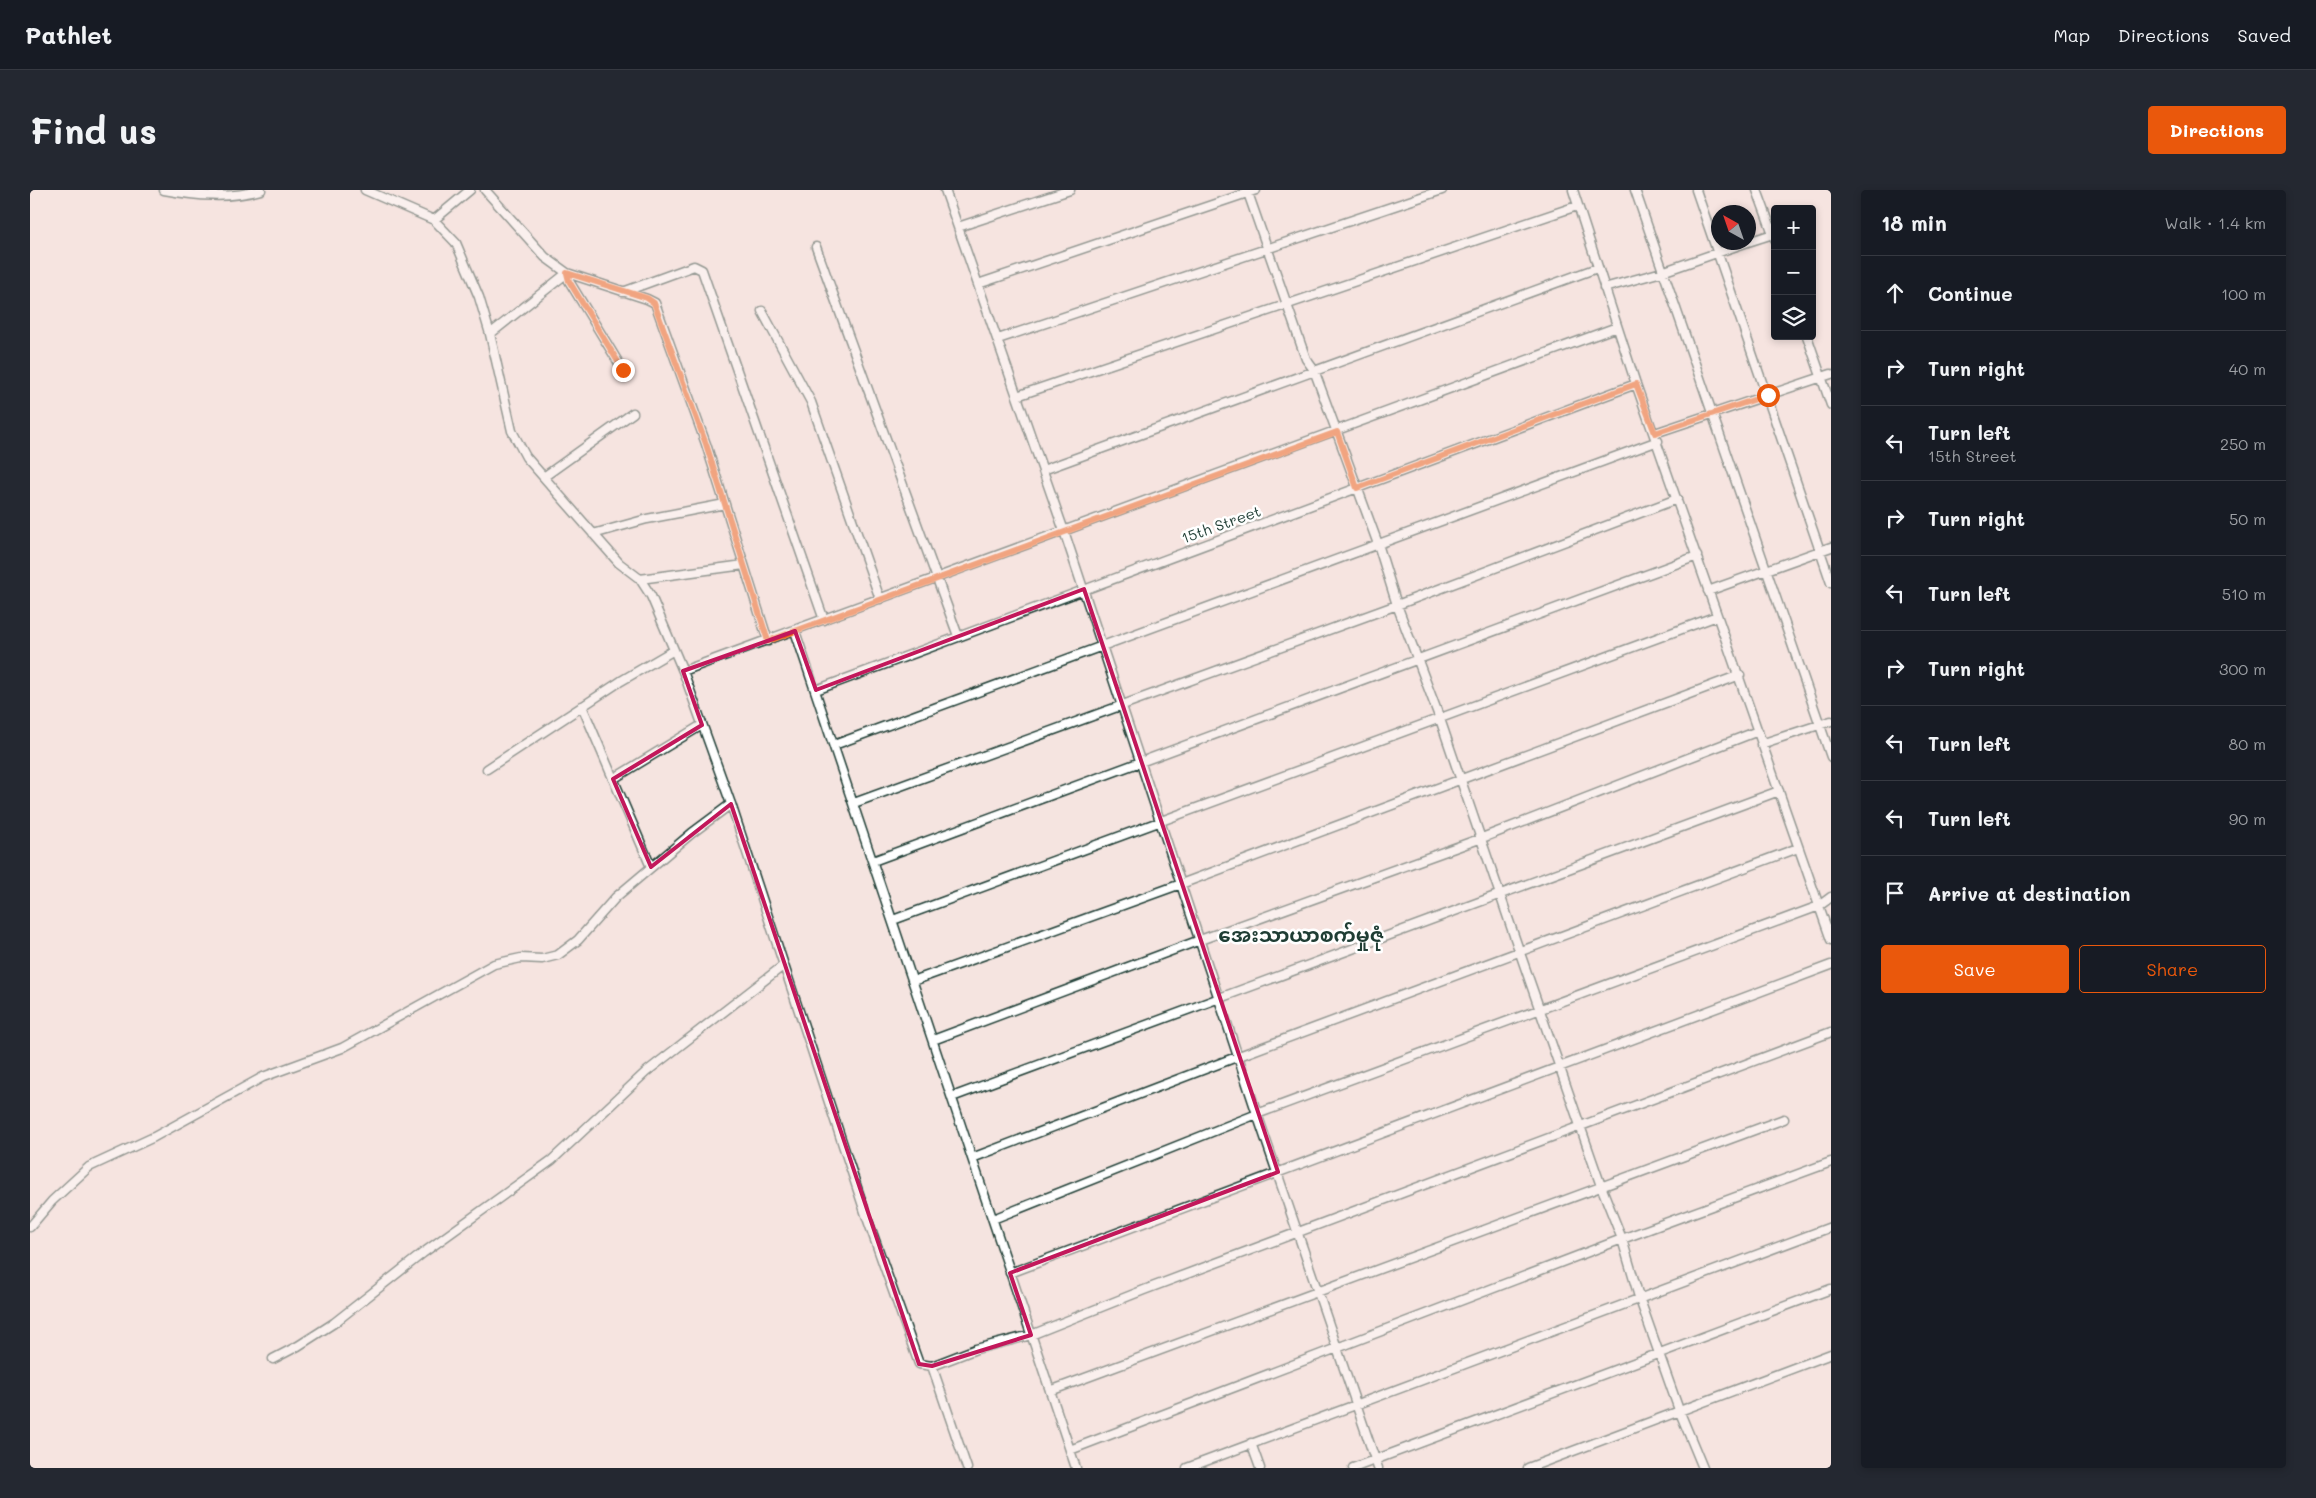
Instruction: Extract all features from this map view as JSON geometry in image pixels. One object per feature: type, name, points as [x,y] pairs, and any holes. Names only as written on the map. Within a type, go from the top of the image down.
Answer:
[{"type":"street","points":[[164,190],[202,196],[247,194],[261,190]]},
{"type":"street","points":[[365,190],[434,220],[456,243],[479,297],[490,334],[512,431],[526,456],[619,563],[640,579],[651,596],[683,672],[731,804],[866,1215],[919,1364],[932,1366],[976,1349],[1031,1335],[1580,1125],[1831,1032]]},
{"type":"street","points":[[434,220],[470,190]]},
{"type":"street","points":[[486,190],[545,257],[567,273],[647,298],[654,303],[706,444],[768,641]]},
{"type":"street","points":[[945,190],[1084,589],[1257,1114],[1376,1464]]},
{"type":"street","points":[[958,227],[1070,190]]},
{"type":"street","points":[[998,339],[1442,190]]},
{"type":"street","points":[[1573,190],[1636,384],[1657,437],[1708,591],[1740,675],[1761,744],[1831,940]]},
{"type":"street","points":[[1635,190],[1831,757]]},
{"type":"street","points":[[1696,190],[1831,583]]},
{"type":"street","points":[[1757,190],[1771,228]]},
{"type":"street","points":[[978,284],[1251,191],[1267,248],[1306,359],[1314,370],[1378,544],[1397,606],[1419,659],[1601,1186],[1622,1239],[1639,1297],[1659,1354],[1679,1410],[1703,1468]]},
{"type":"street","points":[[1017,396],[1577,206]]},
{"type":"street","points":[[1756,240],[1771,237]]},
{"type":"street","points":[[816,247],[958,636]]},
{"type":"street","points":[[1604,288],[1662,272],[1726,250]]},
{"type":"street","points":[[623,292],[694,266],[702,270],[824,620]]},
{"type":"street","points":[[1043,470],[1597,268]]},
{"type":"street","points":[[490,334],[567,273]]},
{"type":"street","points":[[567,273],[569,281],[623,370]]},
{"type":"street","points":[[762,310],[811,402],[880,598]]},
{"type":"street","points":[[683,672],[1617,327]]},
{"type":"street","points":[[1808,340],[1831,404]]},
{"type":"street","points":[[834,746],[1378,544],[1713,414],[1831,374]]},
{"type":"street","name":"15th Street","points":[[816,690],[1636,384]]},
{"type":"street","points":[[545,476],[633,413]]},
{"type":"street","points":[[854,803],[1122,704],[1397,606],[1677,499]]},
{"type":"street","points":[[593,534],[648,519],[725,504]]},
{"type":"street","points":[[1708,591],[1831,547]]},
{"type":"street","points":[[873,861],[1697,556]]},
{"type":"street","points":[[640,579],[744,565]]},
{"type":"street","points":[[892,920],[1717,616]]},
{"type":"street","points":[[795,631],[1076,1468]]},
{"type":"street","points":[[487,769],[582,706],[674,650]]},
{"type":"street","points":[[913,981],[1181,884],[1740,675]]},
{"type":"street","points":[[582,706],[651,867]]},
{"type":"street","points":[[1761,744],[1831,721]]},
{"type":"street","points":[[613,779],[702,725]]},
{"type":"street","points":[[932,1040],[1482,838],[1758,731]]},
{"type":"street","points":[[952,1096],[1220,999],[1779,790]]},
{"type":"street","points":[[30,1226],[52,1201],[89,1167],[154,1137],[263,1077],[342,1048],[494,964],[521,958],[542,959],[558,955],[578,940],[616,897],[731,804]]},
{"type":"street","points":[[972,1158],[1239,1056],[1798,848]]},
{"type":"street","points":[[993,1219],[1257,1114],[1819,906],[1831,897]]},
{"type":"street","points":[[273,1359],[298,1346],[334,1323],[423,1253],[552,1160],[646,1072],[784,965]]},
{"type":"street","points":[[1010,1273],[1831,965]]},
{"type":"street","points":[[1050,1391],[1784,1119]]},
{"type":"street","points":[[1070,1450],[1622,1239],[1831,1162]]},
{"type":"street","points":[[1187,1468],[1639,1297],[1831,1227]]},
{"type":"street","points":[[1354,1468],[1376,1464],[1831,1289]]},
{"type":"street","points":[[1528,1468],[1831,1354]]},
{"type":"street","points":[[932,1366],[968,1468]]},
{"type":"street","points":[[1251,1443],[1260,1468]]},
{"type":"highlighted area","points":[[1084,589],[1278,1172],[1010,1273],[1031,1335],[932,1366],[919,1364],[731,804],[651,867],[613,779],[702,725],[683,671],[795,631],[816,690]]},
{"type":"district","name":"အေးသာယာစက်မှုဇုံ","points":[[1301,934]]},
{"type":"route","points":[[623,370],[569,281],[567,273],[647,298],[654,303],[706,444],[768,641],[1064,530],[1337,432],[1357,488],[1636,384],[1655,433],[1768,395]]}]
